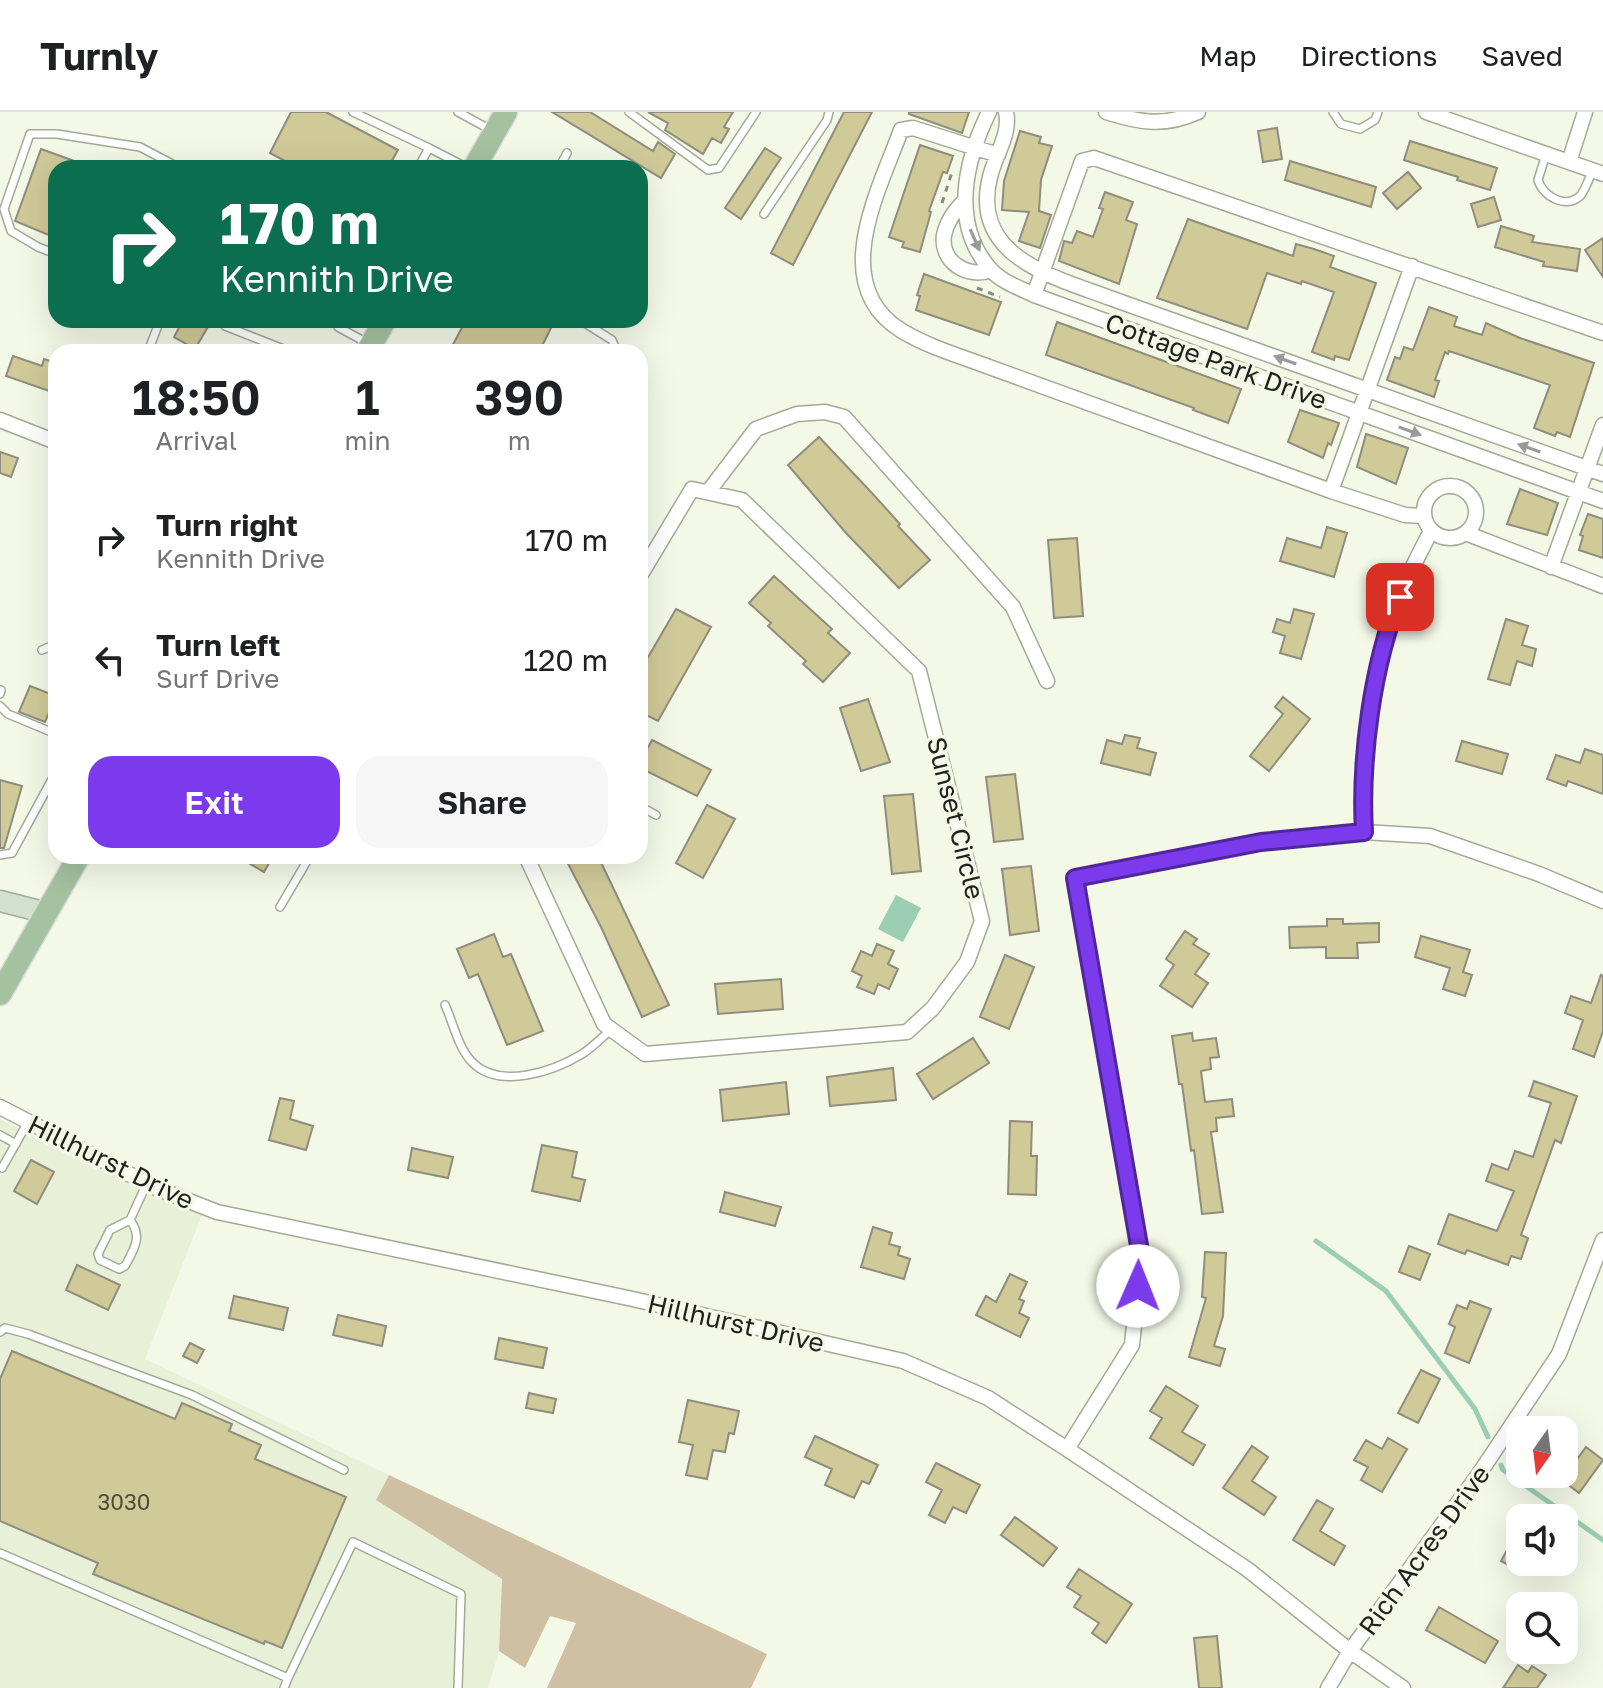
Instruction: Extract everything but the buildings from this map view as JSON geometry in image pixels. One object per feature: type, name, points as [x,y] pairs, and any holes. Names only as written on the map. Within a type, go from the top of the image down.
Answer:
[{"type":"main road","points":[[476,160],[506,112]]},
{"type":"main road","points":[[0,994],[75,864]]},
{"type":"street","points":[[964,201],[950,217],[944,249],[957,267],[980,274],[991,270],[970,231],[964,201],[968,168],[989,112]]},
{"type":"street","name":"Cottage Park Drive","points":[[1006,112],[1004,138],[990,177],[988,201],[1000,240],[1014,256],[1041,272],[1603,474]]},
{"type":"street","points":[[1106,112],[1152,124],[1198,112]]},
{"type":"street","points":[[1426,112],[1598,172]]},
{"type":"street","points":[[1569,162],[1585,112]]},
{"type":"street","points":[[998,155],[913,128],[901,130],[868,222],[861,251],[869,293],[881,312],[900,329],[930,345],[1331,491],[1405,515],[1423,516]]},
{"type":"street","points":[[1034,295],[1082,161],[1094,158],[1603,333]]},
{"type":"street","points":[[1331,491],[1412,266]]},
{"type":"street","name":"Cottage Park Drive","points":[[991,270],[1034,295],[1603,501]]},
{"type":"street","points":[[648,563],[692,489],[708,492],[756,429],[797,414],[825,412],[844,417],[1013,607],[1047,681]]},
{"type":"street","points":[[0,420],[48,439]]},
{"type":"street","points":[[1551,567],[1603,425]]},
{"type":"street","points":[[1468,534],[1474,523],[1476,506],[1467,491],[1459,487],[1441,487],[1433,491],[1427,498],[1423,516],[1431,531],[1447,538],[1468,534],[1603,586]]},
{"type":"street","name":"Sunset Circle","points":[[530,864],[604,1024],[645,1054],[907,1032],[933,1008],[967,962],[982,921],[919,671],[742,500],[708,492]]},
{"type":"street","points":[[1364,832],[1362,808],[1377,671],[1390,622],[1409,573],[1431,531]]},
{"type":"street","points":[[1067,1449],[1132,1345],[1141,1257],[1075,878],[1261,842],[1364,832],[1430,836],[1539,874],[1603,901]]},
{"type":"street","points":[[0,901],[47,913]]},
{"type":"street","name":"Hillhurst Drive","points":[[0,1107],[147,1183],[217,1212],[628,1298],[903,1361],[988,1398],[1067,1449],[1247,1569],[1350,1651],[1403,1688]]},
{"type":"street","name":"Rich Acres Drive","points":[[1328,1688],[1350,1651],[1479,1474],[1559,1354],[1603,1240]]},
{"type":"lane","points":[[353,112],[454,160]]},
{"type":"lane","points":[[458,112],[494,132]]},
{"type":"lane","points":[[630,112],[708,170],[719,168],[752,114]]},
{"type":"lane","points":[[764,214],[827,120],[829,112]]},
{"type":"lane","points":[[1333,112],[1341,124],[1360,129],[1375,120],[1378,112]]},
{"type":"lane","points":[[48,251],[11,231],[4,209],[30,134],[57,134],[140,147],[165,160]]},
{"type":"lane","points":[[422,160],[429,148]]},
{"type":"lane","points":[[563,160],[567,153]]},
{"type":"lane","points":[[1546,154],[1538,180],[1546,194],[1555,200],[1573,200],[1580,196],[1598,172]]},
{"type":"lane","points":[[230,328],[271,344]]},
{"type":"lane","points":[[339,328],[362,344]]},
{"type":"lane","points":[[593,328],[614,344]]},
{"type":"lane","points":[[42,650],[48,647]]},
{"type":"lane","points":[[0,706],[8,714],[48,731]]},
{"type":"lane","points":[[0,855],[12,853],[48,787]]},
{"type":"lane","points":[[648,810],[656,815]]},
{"type":"lane","points":[[280,907],[305,864]]},
{"type":"lane","points":[[445,1005],[473,1064],[493,1075],[516,1077],[550,1068],[584,1053],[611,1030]]},
{"type":"lane","points":[[2,1168],[28,1122]]},
{"type":"lane","points":[[0,1135],[16,1144]]},
{"type":"lane","points":[[130,1220],[138,1237],[125,1266],[119,1269],[100,1260],[98,1254],[110,1230],[130,1220],[147,1183]]},
{"type":"lane","points":[[0,1332],[5,1328],[28,1334],[192,1395],[344,1470]]},
{"type":"lane","points":[[284,1688],[353,1542],[461,1594],[458,1688]]},
{"type":"lane","points":[[0,1553],[288,1678]]},
{"type":"shaded area","points":[[896,895],[921,908],[903,942],[878,929]]},
{"type":"shaded area","points":[[0,1119],[202,1215],[145,1359],[389,1475],[377,1501],[502,1579],[499,1651],[488,1688],[0,1688]]},
{"type":"shaded area","points":[[389,1475],[767,1654],[751,1688],[547,1688],[576,1623],[550,1616],[525,1668],[499,1651],[502,1579],[376,1500]]},
{"type":"waterway","points":[[1316,1241],[1386,1291],[1475,1409],[1488,1437]]},
{"type":"waterway","points":[[1501,1465],[1503,1470],[1603,1540]]},
{"type":"route","points":[[1138,1286],[1141,1257],[1075,878],[1261,842],[1364,832],[1362,808],[1377,671],[1400,597]]}]
